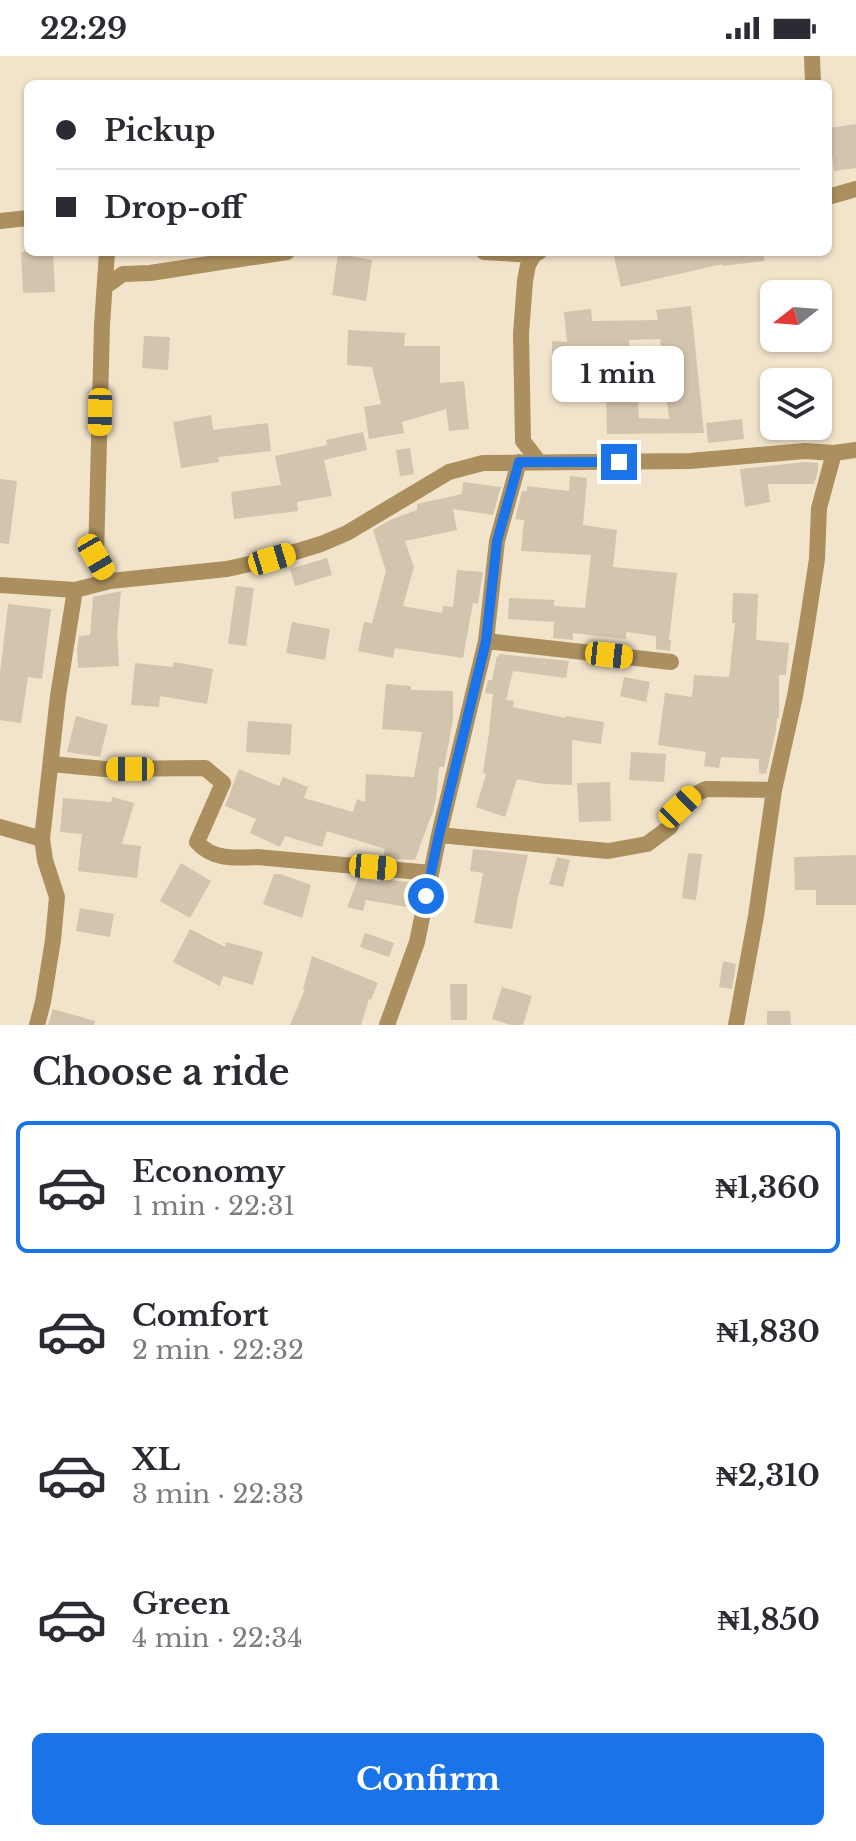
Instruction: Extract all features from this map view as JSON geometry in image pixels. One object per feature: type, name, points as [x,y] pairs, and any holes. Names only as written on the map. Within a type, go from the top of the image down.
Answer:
[{"type":"street","points":[[812,56],[813,80]]},
{"type":"street","points":[[832,196],[856,189]]},
{"type":"street","points":[[0,221],[24,218]]},
{"type":"street","points":[[107,256],[123,274]]},
{"type":"street","points":[[107,256],[102,325],[96,557],[110,581]]},
{"type":"street","points":[[106,286],[123,274],[150,273],[261,256]]},
{"type":"street","points":[[535,256],[528,265],[521,334],[523,441],[539,462]]},
{"type":"street","points":[[0,585],[75,590],[110,581],[227,569],[272,559],[347,533],[449,472],[483,463],[690,461],[856,450]]},
{"type":"street","points":[[736,1025],[774,790],[806,631],[817,559],[819,508],[834,453]]},
{"type":"street","points":[[387,1025],[417,942],[439,835],[486,641],[497,541],[519,462]]},
{"type":"street","points":[[37,1025],[53,940],[57,897],[42,839],[58,696],[75,590]]},
{"type":"street","points":[[486,641],[671,662]]},
{"type":"street","points":[[51,764],[105,769],[205,768],[223,783],[197,842],[205,851],[230,858],[257,857],[431,873]]},
{"type":"street","points":[[439,835],[608,851],[647,844],[670,827],[680,807],[706,789],[774,790]]},
{"type":"street","points":[[0,827],[42,839]]},
{"type":"building","points":[[856,124],[856,168],[834,171],[832,128]]},
{"type":"building","points":[[21,252],[24,256],[53,256],[55,292],[23,293]]},
{"type":"building","points":[[338,256],[372,260],[366,301],[332,295]]},
{"type":"building","points":[[614,256],[764,256],[764,261],[723,264],[621,287]]},
{"type":"building","points":[[691,306],[704,433],[607,434],[606,391],[579,392],[578,356],[552,356],[552,341],[567,342],[564,312],[591,309],[592,321],[658,320],[656,310]],"holes":[[[660,339],[669,419],[639,418],[638,402],[631,402],[629,340]]]},
{"type":"building","points":[[348,330],[405,333],[404,346],[440,346],[440,383],[464,381],[469,429],[449,431],[446,409],[402,422],[404,433],[369,439],[364,407],[381,404],[372,367],[347,365]]},
{"type":"building","points":[[144,336],[170,337],[168,370],[142,368]]},
{"type":"building","points":[[211,415],[213,430],[268,423],[271,451],[218,457],[219,462],[181,468],[173,422]]},
{"type":"building","points":[[742,419],[744,439],[708,443],[706,423]]},
{"type":"building","points":[[363,432],[367,450],[324,460],[332,496],[297,502],[298,511],[234,519],[231,492],[281,485],[275,456],[327,445],[326,440]]},
{"type":"building","points":[[410,448],[414,474],[400,476],[396,450]]},
{"type":"building","points":[[818,463],[814,484],[768,484],[770,502],[745,507],[740,469]]},
{"type":"building","points":[[570,476],[587,478],[583,525],[617,530],[613,567],[677,573],[670,651],[656,649],[656,636],[626,632],[626,639],[573,633],[573,640],[553,638],[554,622],[508,619],[509,598],[554,600],[554,606],[585,608],[591,555],[521,551],[524,520],[515,519],[522,491],[527,491],[527,486],[569,491]]},
{"type":"building","points":[[0,479],[17,481],[9,544],[0,543]]},
{"type":"building","points":[[463,482],[501,487],[493,515],[453,509],[457,530],[405,541],[414,567],[403,606],[442,613],[443,606],[453,607],[457,570],[483,572],[478,604],[473,603],[463,658],[395,648],[393,658],[358,651],[364,622],[372,623],[386,571],[373,530],[417,510],[417,504],[462,494]]},
{"type":"building","points":[[327,558],[332,575],[295,586],[290,569]]},
{"type":"building","points":[[236,586],[254,588],[246,646],[228,644]]},
{"type":"building","points":[[121,591],[117,634],[119,666],[78,668],[79,636],[90,635],[93,597]]},
{"type":"building","points":[[733,593],[758,594],[756,640],[789,643],[786,675],[779,675],[779,718],[766,774],[759,773],[759,759],[721,757],[719,768],[704,766],[706,752],[658,745],[665,693],[692,697],[694,675],[729,677],[735,623],[732,623]]},
{"type":"building","points":[[8,604],[51,609],[42,679],[28,677],[21,723],[0,720],[0,674]]},
{"type":"building","points":[[292,622],[330,629],[325,660],[286,653]]},
{"type":"building","points":[[499,654],[569,661],[566,678],[513,671],[506,700],[514,701],[513,707],[604,722],[601,744],[572,740],[572,785],[517,779],[505,817],[476,807],[486,774],[483,773],[493,694],[485,693]]},
{"type":"building","points":[[174,662],[213,669],[207,704],[160,696],[159,707],[131,705],[135,663],[173,667]]},
{"type":"building","points":[[624,677],[650,682],[646,702],[620,696]]},
{"type":"building","points":[[386,684],[411,686],[411,690],[453,691],[453,720],[444,767],[439,767],[432,816],[415,860],[383,858],[385,849],[327,831],[322,847],[285,836],[280,847],[250,833],[256,819],[225,806],[239,769],[279,786],[283,777],[308,787],[304,798],[353,812],[357,799],[365,802],[366,774],[414,777],[422,732],[382,729]]},
{"type":"building","points":[[76,716],[108,725],[100,757],[67,752]]},
{"type":"building","points":[[248,721],[292,724],[290,755],[246,752]]},
{"type":"building","points":[[631,752],[666,754],[664,782],[629,780]]},
{"type":"building","points":[[610,782],[611,821],[579,822],[577,783]]},
{"type":"building","points":[[112,797],[134,803],[122,844],[141,846],[137,878],[78,871],[82,834],[60,832],[63,798],[111,802]]},
{"type":"building","points":[[473,849],[528,855],[512,929],[474,923],[483,873],[470,871]]},
{"type":"building","points":[[688,853],[702,854],[696,900],[682,898]]},
{"type":"building","points":[[856,855],[856,905],[816,905],[816,890],[795,890],[794,857]]},
{"type":"building","points":[[557,857],[570,860],[563,887],[549,884]]},
{"type":"building","points":[[181,863],[211,881],[190,918],[160,901]]},
{"type":"building","points":[[274,874],[311,885],[302,918],[263,904]]},
{"type":"building","points":[[359,877],[380,882],[380,879],[417,883],[413,908],[366,900],[363,911],[347,907]]},
{"type":"building","points":[[80,908],[114,914],[110,937],[76,931]]},
{"type":"building","points":[[190,929],[225,947],[226,942],[263,952],[253,985],[223,976],[220,986],[173,962]]},
{"type":"building","points":[[365,933],[394,943],[389,957],[360,947]]},
{"type":"building","points":[[312,956],[378,983],[361,1025],[290,1025],[305,989]]},
{"type":"building","points":[[723,961],[736,964],[732,989],[719,987]]},
{"type":"building","points":[[450,984],[467,984],[467,1020],[451,1020]]},
{"type":"building","points":[[502,987],[532,996],[523,1025],[492,1019]]},
{"type":"building","points":[[53,1009],[95,1021],[94,1025],[48,1025]]},
{"type":"building","points":[[767,1011],[790,1011],[791,1025],[767,1025]]},
{"type":"route","points":[[426,896],[486,641],[497,541],[519,462],[619,462]]}]
